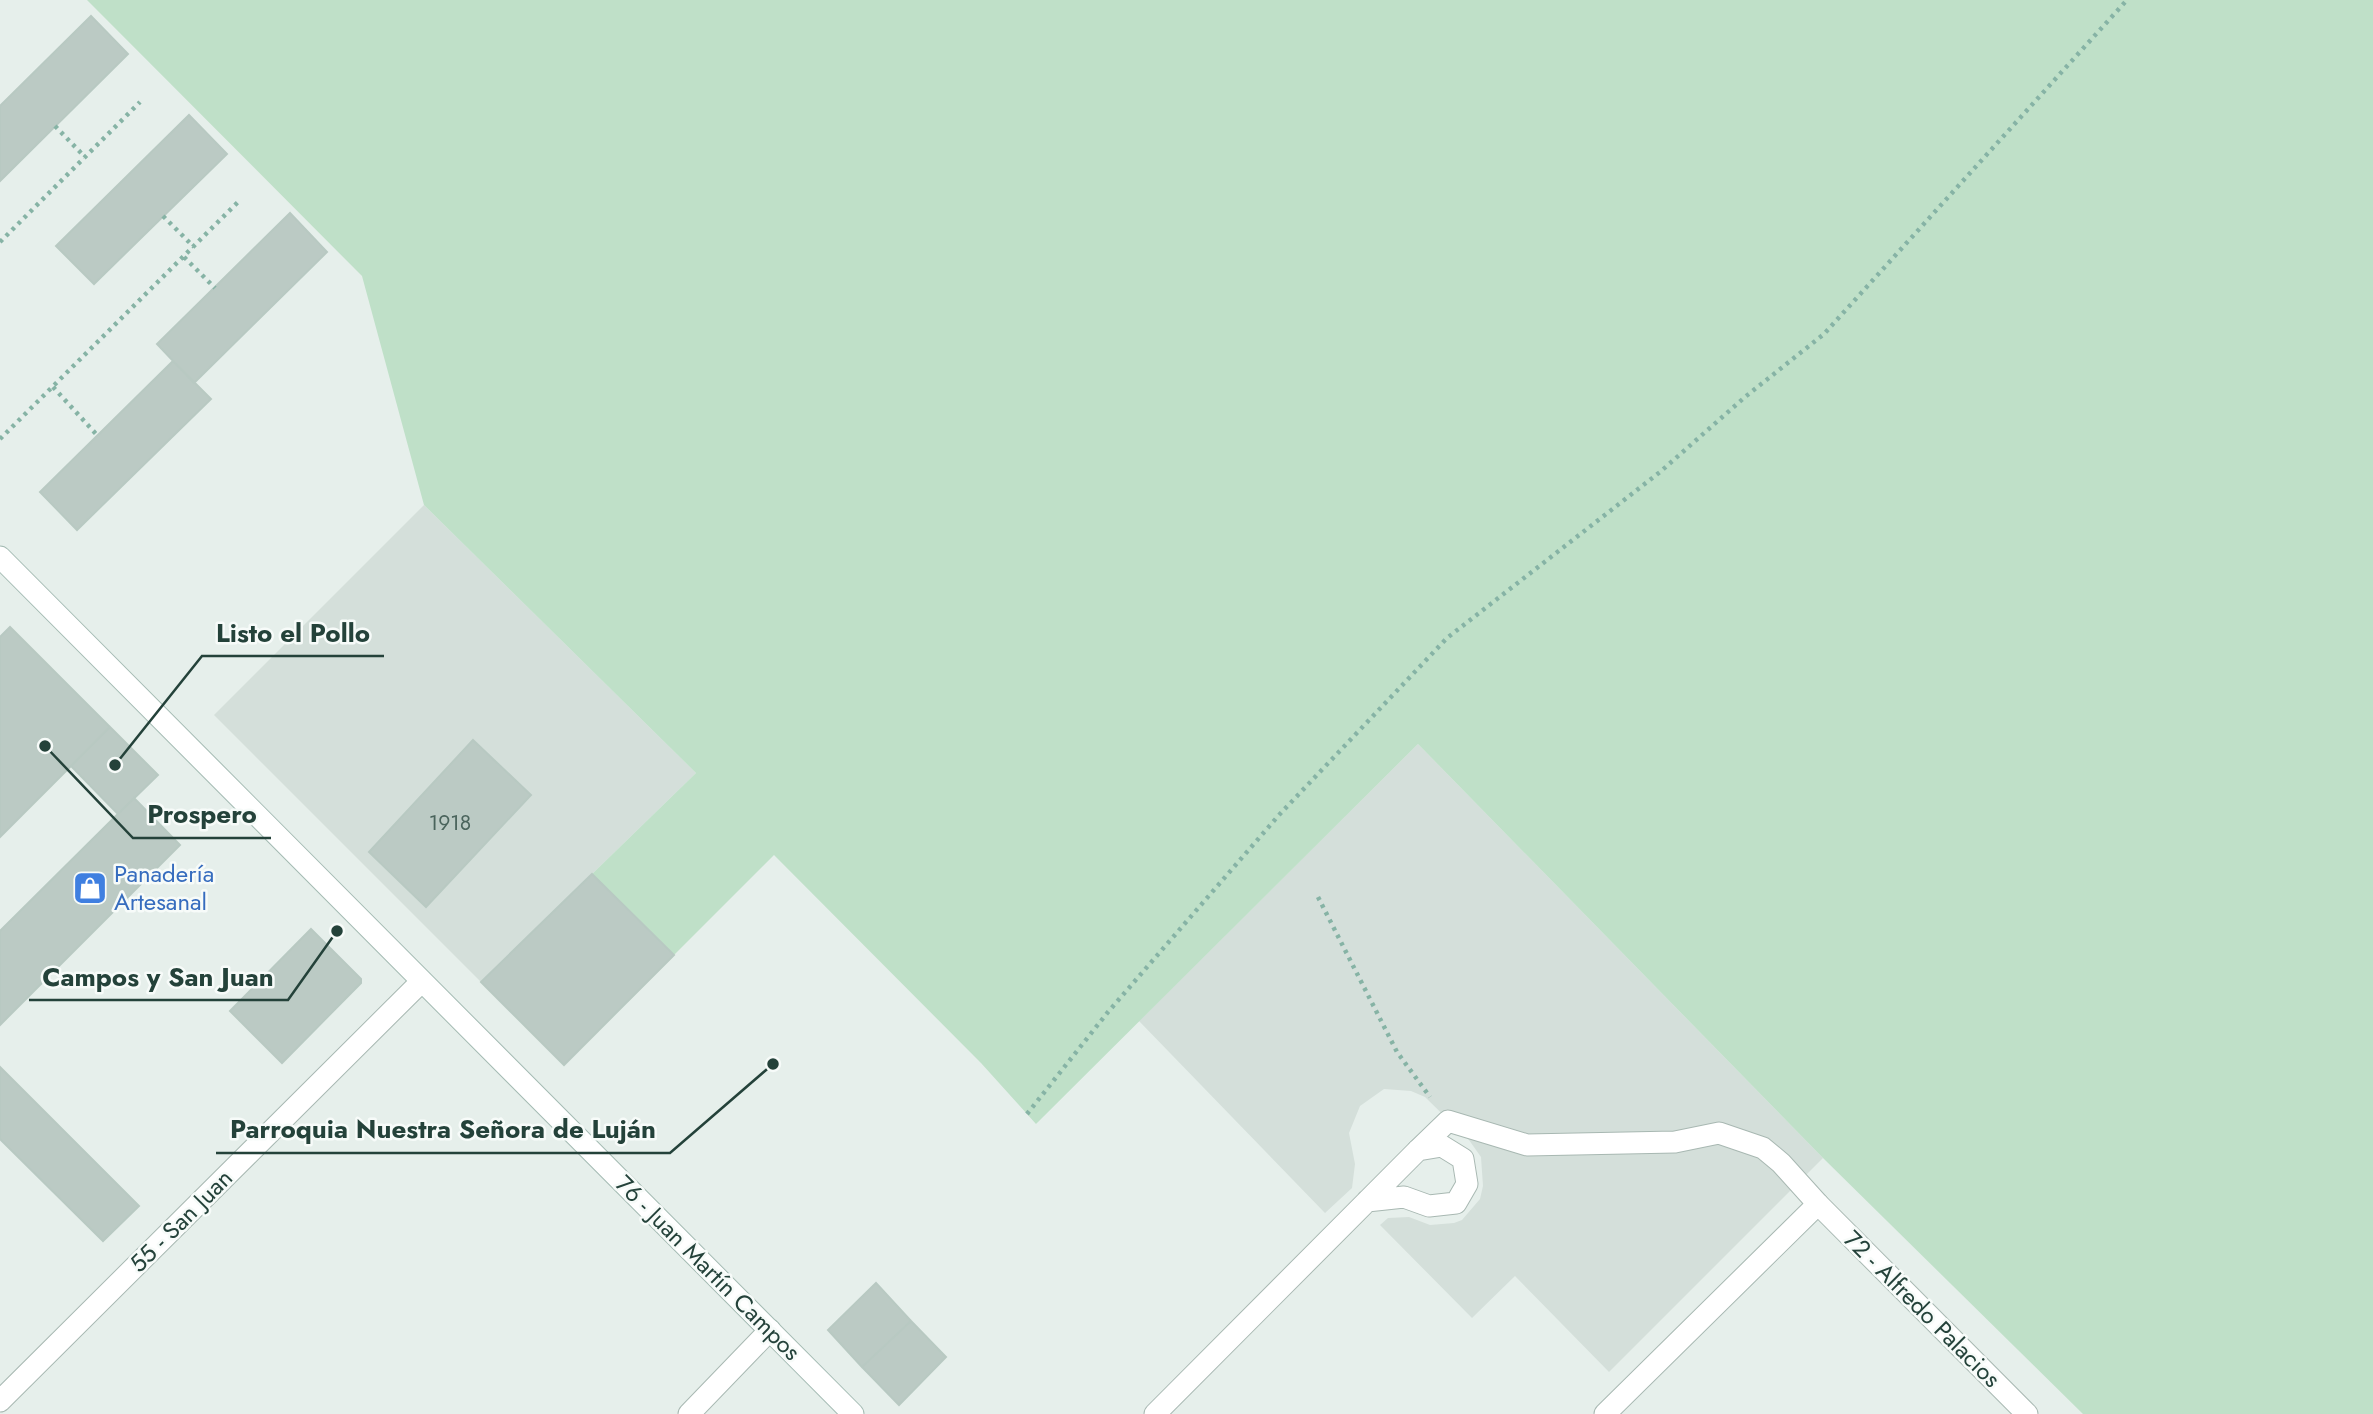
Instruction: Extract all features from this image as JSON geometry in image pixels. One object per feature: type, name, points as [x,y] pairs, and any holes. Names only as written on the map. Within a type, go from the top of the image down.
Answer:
[{"type":"street","name":"76 - Juan Martín Campos","points":[[0,557],[853,1414]]},
{"type":"street","name":"55 - San Juan","points":[[0,1401],[421,982]]},
{"type":"street","points":[[1155,1414],[1448,1121]]},
{"type":"street","name":"72 - Alfredo Palacios","points":[[1448,1121],[1527,1145],[1675,1142],[1719,1133],[1763,1148],[1781,1163],[1818,1205],[2026,1414]]},
{"type":"street","points":[[1367,1201],[1404,1197],[1429,1206],[1456,1203],[1467,1184],[1463,1159],[1442,1146],[1418,1150]]},
{"type":"street","points":[[1605,1414],[1818,1205]]},
{"type":"street","points":[[690,1414],[770,1330]]},
{"type":"path","points":[[1027,1114],[1108,1012],[1279,815],[1447,638],[1660,472],[1745,397],[1824,334],[2127,0]]},
{"type":"path","points":[[0,242],[140,102]]},
{"type":"path","points":[[55,126],[85,157]]},
{"type":"path","points":[[0,439],[239,201]]},
{"type":"path","points":[[163,216],[194,247]]},
{"type":"path","points":[[184,257],[215,288]]},
{"type":"path","points":[[52,387],[97,436]]},
{"type":"path","points":[[1318,897],[1397,1052],[1448,1121]]},
{"type":"shaded area","points":[[424,505],[696,773],[481,982],[214,715]]},
{"type":"shaded area","points":[[1418,744],[1823,1158],[1609,1372],[1515,1276],[1472,1318],[1380,1225],[1388,1218],[1409,1217],[1430,1225],[1454,1223],[1462,1220],[1480,1199],[1483,1186],[1481,1157],[1469,1140],[1425,1097],[1411,1091],[1384,1089],[1360,1106],[1349,1133],[1355,1164],[1352,1188],[1325,1213],[1139,1021]]},
{"type":"green space","points":[[87,0],[2373,0],[2373,1414],[2083,1414],[1823,1158],[1418,744],[1036,1124],[981,1063],[774,855],[564,1065],[481,982],[696,773],[424,505],[362,276]]},
{"type":"building","points":[[91,16],[128,54],[0,181],[0,106]]},
{"type":"building","points":[[189,115],[227,154],[94,284],[56,246]]},
{"type":"building","points":[[290,213],[327,252],[194,383],[157,344]]},
{"type":"building","points":[[173,361],[211,399],[77,530],[40,492]]},
{"type":"building","points":[[10,627],[110,727],[0,837],[0,637]]},
{"type":"building","points":[[110,727],[158,775],[118,814],[71,766]]},
{"type":"building","points":[[473,740],[531,795],[426,907],[369,852]]},
{"type":"building","name":"Panadería Artesanal","points":[[134,798],[180,845],[0,1025],[0,931]]},
{"type":"building","points":[[592,874],[674,955],[564,1065],[481,982]]},
{"type":"building","points":[[311,929],[361,979],[361,983],[282,1063],[230,1011]]},
{"type":"building","points":[[0,1067],[139,1206],[103,1241],[0,1139]]},
{"type":"building","points":[[876,1283],[911,1321],[862,1367],[828,1330]]},
{"type":"building","points":[[911,1321],[946,1357],[899,1405],[862,1367]]},
{"type":"place","name":"Prospero","points":[[45,746]]},
{"type":"place","name":"Listo el Pollo","points":[[115,765]]},
{"type":"place","name":"Panadería Artesanal","points":[[90,888]]},
{"type":"place","name":"Campos y San Juan","points":[[337,931]]},
{"type":"place","name":"Parroquia Nuestra Señora de Luján","points":[[773,1064]]}]
